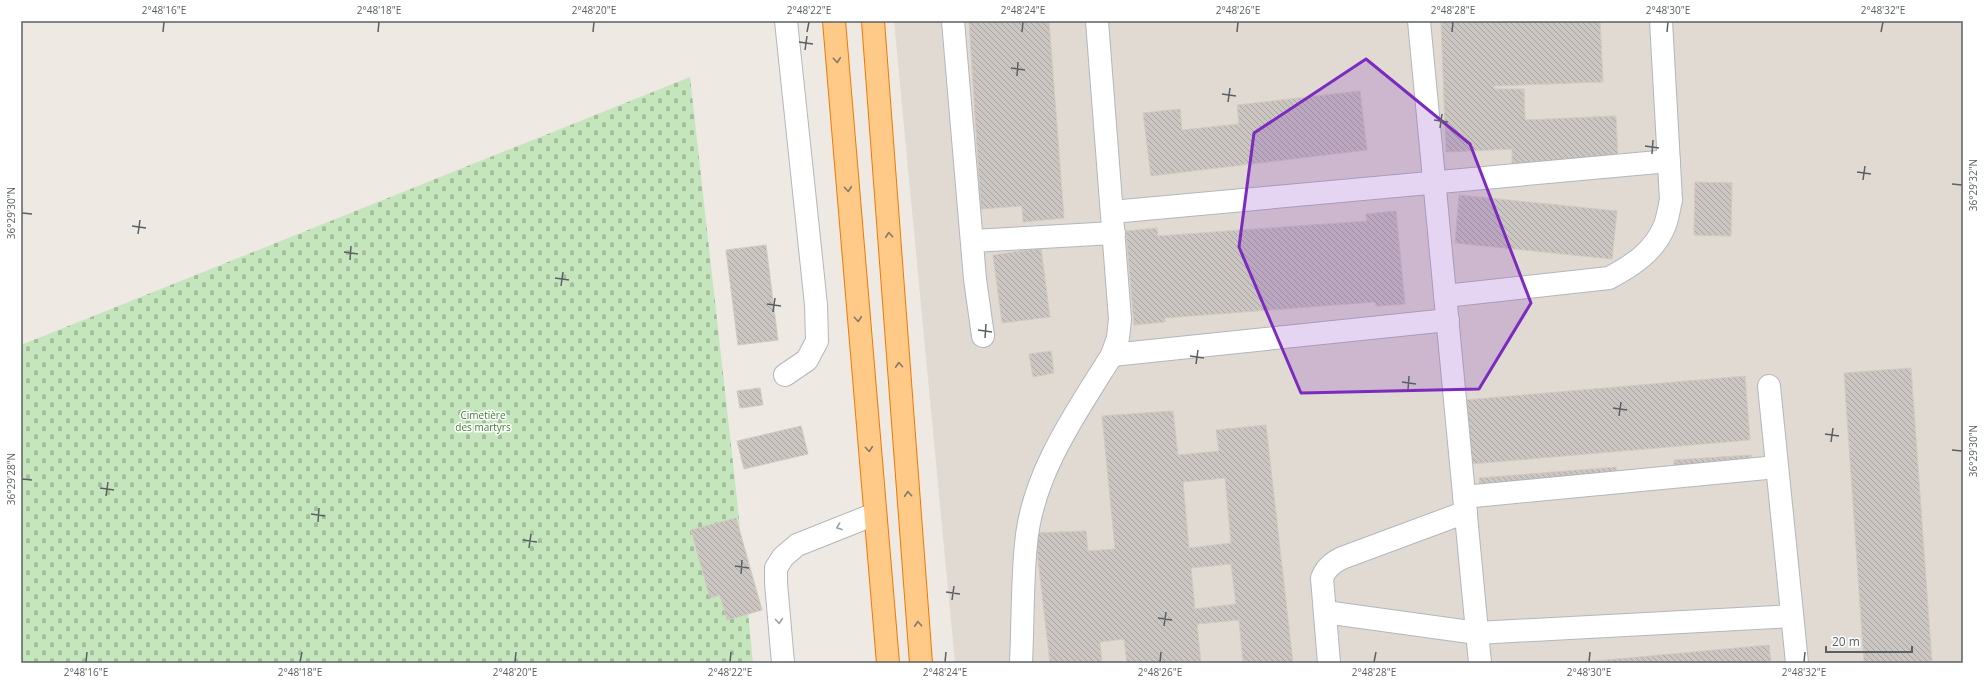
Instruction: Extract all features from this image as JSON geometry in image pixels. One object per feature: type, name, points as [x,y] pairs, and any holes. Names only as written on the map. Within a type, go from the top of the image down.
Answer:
[{"type":"highway","points":[[834,21],[888,663]]},
{"type":"highway","points":[[873,21],[921,663]]},
{"type":"lane","points":[[785,375],[807,360],[817,341],[816,305],[786,21]]},
{"type":"lane","points":[[953,21],[975,279],[983,336]]},
{"type":"lane","points":[[1021,663],[1026,543],[1034,505],[1049,461],[1112,355],[1118,338],[1120,319],[1096,21]]},
{"type":"lane","points":[[1419,21],[1480,663]]},
{"type":"lane","points":[[1445,296],[1609,278],[1632,266],[1651,248],[1665,225],[1671,200],[1661,21]]},
{"type":"lane","points":[[972,241],[1434,183],[1669,161]]},
{"type":"lane","points":[[1112,355],[1448,320]]},
{"type":"lane","points":[[1769,386],[1797,663]]},
{"type":"lane","points":[[1329,663],[1322,578],[1326,570],[1332,563],[1465,504],[1777,467]]},
{"type":"lane","points":[[783,663],[776,568],[783,557],[796,545],[875,514]]},
{"type":"lane","points":[[1325,612],[1477,633],[1792,616]]},
{"type":"highlighted area","points":[[1366,59],[1470,144],[1531,303],[1479,389],[1301,393],[1239,247],[1254,133]]},
{"type":"shaded area","points":[[894,21],[1963,21],[1963,663],[955,663]]},
{"type":"green space","name":"Cimetière des martyrs","points":[[690,77],[737,499],[753,663],[21,663],[21,345]]},
{"type":"building","points":[[969,21],[1049,21],[1064,218],[1023,222],[1022,206],[981,209]]},
{"type":"building","points":[[1441,21],[1600,21],[1603,82],[1494,86],[1494,89],[1524,89],[1525,120],[1616,116],[1618,163],[1512,167],[1512,149],[1446,152]]},
{"type":"building","points":[[1360,91],[1367,150],[1151,176],[1143,113],[1180,109],[1182,130],[1239,124],[1237,105]]},
{"type":"building","points":[[1695,182],[1732,183],[1731,236],[1694,235]]},
{"type":"building","points":[[1459,195],[1617,211],[1612,259],[1455,243]]},
{"type":"building","points":[[1396,211],[1405,304],[1376,306],[1375,302],[1165,318],[1165,322],[1134,325],[1126,231],[1157,228],[1158,236],[1367,221],[1366,214]]},
{"type":"building","points":[[766,245],[778,340],[738,345],[726,250]]},
{"type":"building","points":[[1041,248],[1050,317],[1002,323],[993,255]]},
{"type":"building","points":[[1051,351],[1054,373],[1033,377],[1029,354]]},
{"type":"building","points":[[1911,368],[1932,663],[1864,663],[1844,373]]},
{"type":"building","points":[[1745,376],[1750,440],[1471,464],[1465,400]]},
{"type":"building","points":[[760,388],[763,405],[740,408],[737,391]]},
{"type":"building","points":[[1173,411],[1178,455],[1219,451],[1216,430],[1266,425],[1293,663],[1243,663],[1239,620],[1197,624],[1201,663],[1127,663],[1124,639],[1100,642],[1102,663],[1050,663],[1035,533],[1086,531],[1088,551],[1115,549],[1102,416]],"holes":[[[1225,478],[1231,543],[1189,548],[1183,482]],[[1231,564],[1236,604],[1195,609],[1191,568]]]},
{"type":"building","points":[[801,426],[808,454],[744,469],[737,441]]},
{"type":"building","points":[[1751,455],[1753,480],[1675,485],[1674,460]]},
{"type":"building","points":[[1616,467],[1618,488],[1481,499],[1479,478]]},
{"type":"building","points":[[736,518],[762,610],[727,620],[720,595],[710,598],[691,530]]},
{"type":"building","points":[[1769,645],[1771,663],[1573,663]]}]
